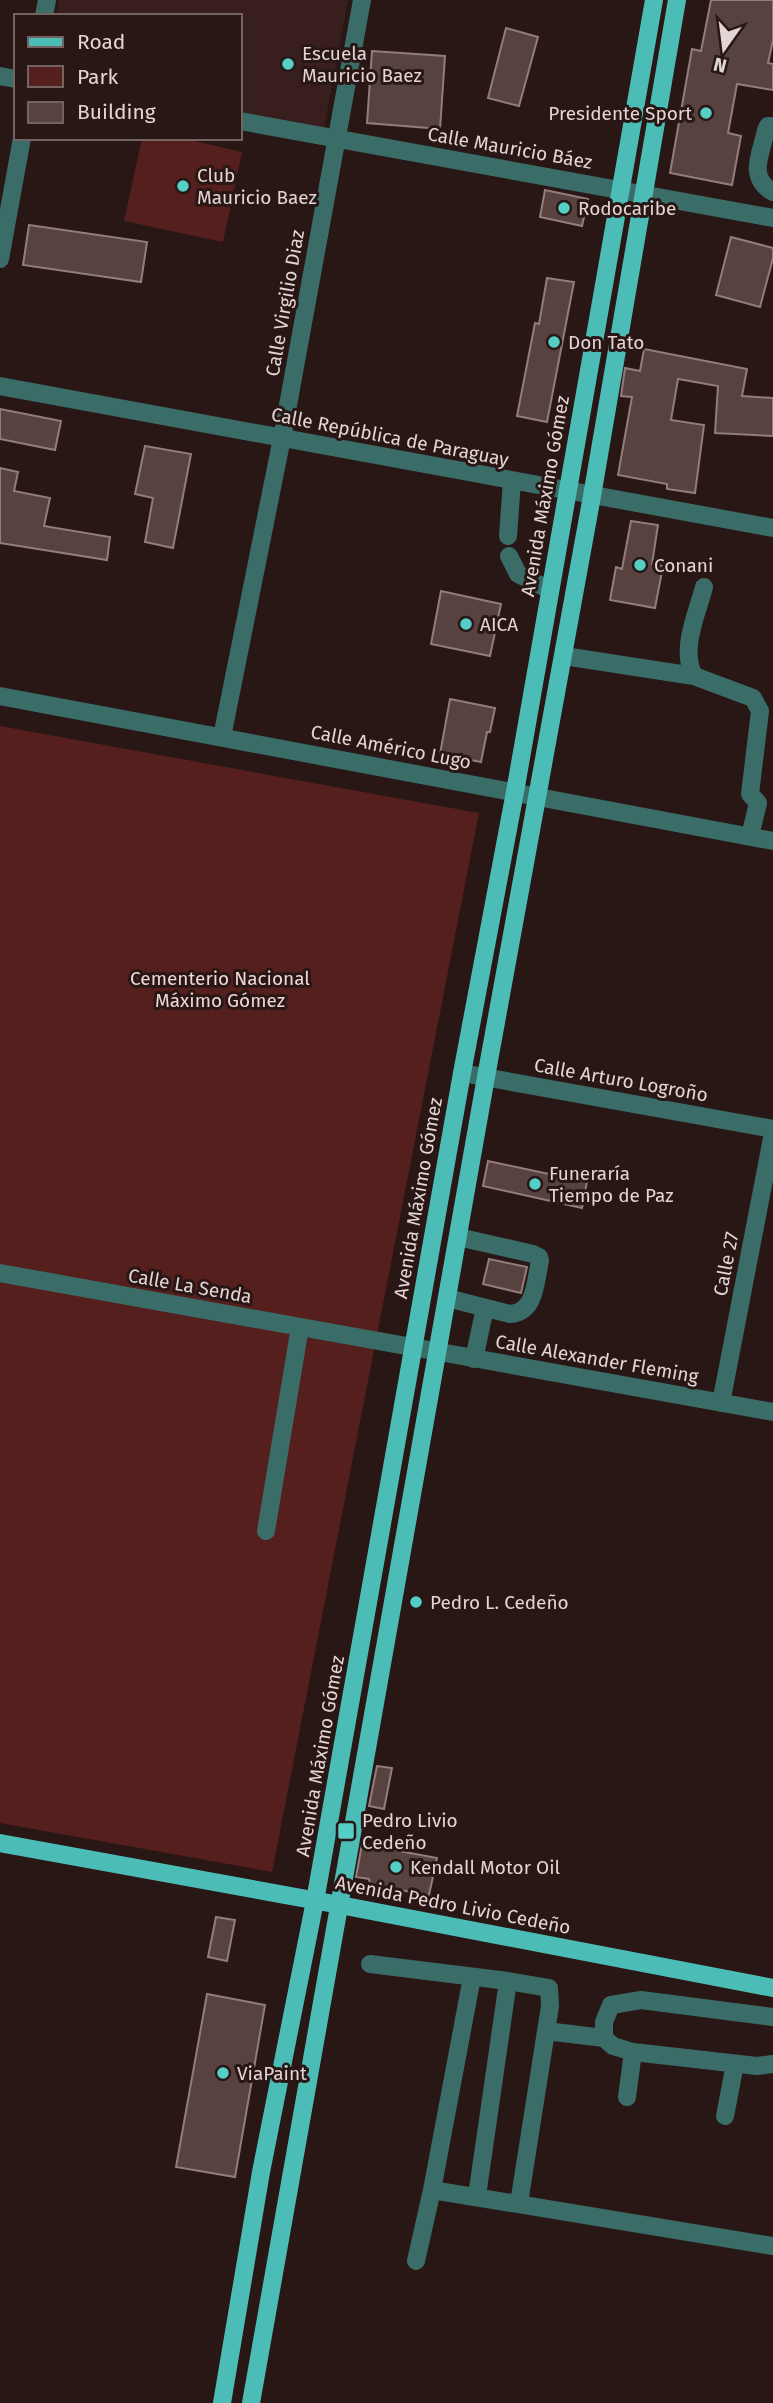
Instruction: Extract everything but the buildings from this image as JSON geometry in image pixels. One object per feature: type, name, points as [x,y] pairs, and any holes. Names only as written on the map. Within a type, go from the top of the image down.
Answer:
[{"type":"main road","name":"Avenida Máximo Gómez","points":[[222,2403],[261,2172],[315,1900],[462,1073],[515,792],[654,0]]},
{"type":"main road","points":[[251,2403],[486,1077],[564,656],[677,0]]},
{"type":"main road","name":"Avenida Pedro Livio Cedeño","points":[[0,1843],[773,1988]]},
{"type":"street","name":"Calle Virgilio Diaz","points":[[222,737],[282,438],[362,0]]},
{"type":"street","name":"Calle Mauricio Báez","points":[[242,121],[773,218]]},
{"type":"street","points":[[773,126],[768,126],[766,130],[757,174],[761,183],[773,192]]},
{"type":"street","points":[[0,259],[22,140]]},
{"type":"street","name":"Calle República de Paraguay","points":[[0,386],[773,527]]},
{"type":"street","points":[[508,536],[512,481]]},
{"type":"street","points":[[509,556],[518,574],[550,590]]},
{"type":"street","points":[[694,676],[688,663],[688,647],[704,587]]},
{"type":"street","points":[[564,656],[694,676],[752,698],[760,711],[750,794],[765,804],[750,836]]},
{"type":"street","name":"Calle Américo Lugo","points":[[0,696],[773,841]]},
{"type":"street","name":"Calle Arturo Logroño","points":[[462,1073],[773,1131]]},
{"type":"street","name":"Calle 27","points":[[721,1403],[773,1131]]},
{"type":"street","points":[[447,1298],[510,1314],[526,1310],[530,1304],[540,1261],[539,1257],[458,1237]]},
{"type":"street","name":"Calle La Senda","points":[[0,1273],[413,1348]]},
{"type":"street","points":[[474,1359],[485,1308]]},
{"type":"street","points":[[266,1531],[300,1327]]},
{"type":"street","name":"Calle Alexander Fleming","points":[[413,1348],[773,1412]]},
{"type":"street","points":[[370,1964],[549,1988],[550,2006],[519,2203]]},
{"type":"street","points":[[416,2261],[472,1976]]},
{"type":"street","points":[[477,2196],[508,1981]]},
{"type":"street","points":[[604,2038],[604,2022],[611,2005],[621,2001],[641,2000],[773,2017]]},
{"type":"street","points":[[546,2031],[604,2038],[613,2046],[633,2052],[757,2066],[773,2064]]},
{"type":"street","points":[[627,2097],[633,2052]]},
{"type":"street","points":[[725,2116],[735,2064]]},
{"type":"street","points":[[432,2190],[773,2246]]},
{"type":"shaded area","name":"Escuela Mauricio Baez","points":[[59,0],[348,0],[324,128],[242,112],[242,14],[56,14]]},
{"type":"green space","name":"Club Mauricio Baez","points":[[142,140],[190,140],[242,152],[223,242],[124,221]]},
{"type":"green space","name":"Cementerio Nacional Máximo Gómez","points":[[0,726],[479,813],[272,1872],[0,1823]]},
{"type":"place","name":"Escuela Mauricio Baez","points":[[288,64]]},
{"type":"place","name":"Presidente Sport","points":[[706,113]]},
{"type":"place","name":"Club Mauricio Baez","points":[[183,186]]},
{"type":"place","name":"Rodocaribe","points":[[564,208]]},
{"type":"place","name":"Don Tato","points":[[554,342]]},
{"type":"place","name":"Conani","points":[[640,565]]},
{"type":"place","name":"AICA","points":[[466,624]]},
{"type":"place","name":"Funeraría Tiempo de Paz","points":[[535,1184]]},
{"type":"place","name":"Pedro L. Cedeño","points":[[416,1602]]},
{"type":"place","name":"Pedro Livio Cedeño","points":[[346,1831]]},
{"type":"place","name":"Kendall Motor Oil","points":[[396,1867]]},
{"type":"place","name":"ViaPaint","points":[[223,2073]]}]
